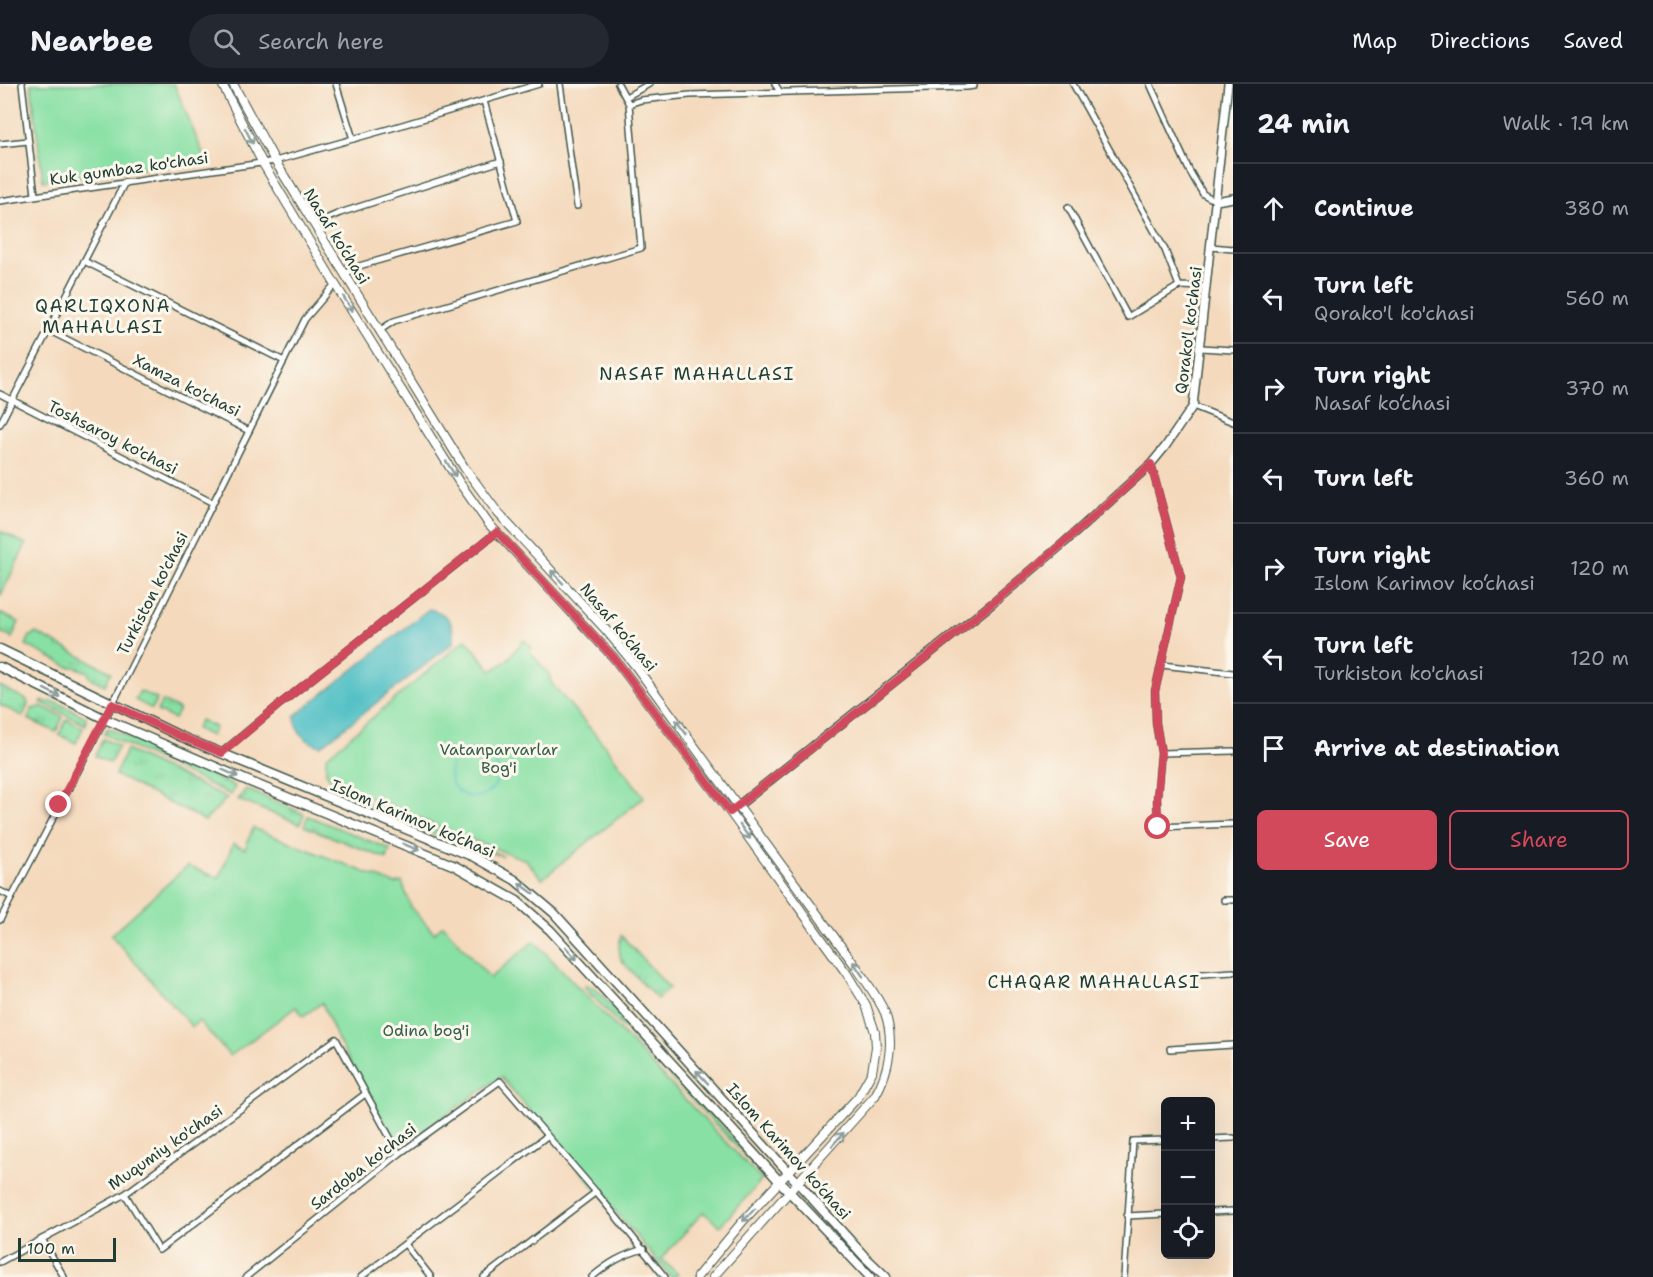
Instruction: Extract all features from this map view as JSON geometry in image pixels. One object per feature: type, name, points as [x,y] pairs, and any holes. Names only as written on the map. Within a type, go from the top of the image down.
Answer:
[{"type":"main road","name":"Nasaf ko‘chasi","points":[[222,84],[262,162],[459,482],[497,532],[614,658],[819,935],[847,974],[869,1011],[875,1032],[874,1061],[867,1083],[858,1097],[743,1221],[697,1277]]},
{"type":"main road","name":"Nasaf ko‘chasi","points":[[233,84],[275,161],[471,476],[498,513],[606,630],[634,664],[739,804],[857,968],[884,1012],[890,1033],[889,1058],[882,1084],[871,1102],[713,1277]]},
{"type":"main road","name":"Islom Karimov ko‘chasi","points":[[0,649],[182,737],[474,858],[515,880],[554,913],[864,1256],[886,1277]]},
{"type":"main road","name":"Islom Karimov ko‘chasi","points":[[0,667],[105,719],[455,866],[518,901],[532,913],[870,1277]]},
{"type":"main road","points":[[387,837],[393,824]]},
{"type":"main road","points":[[819,935],[828,928]]},
{"type":"street","points":[[22,84],[35,195]]},
{"type":"street","points":[[336,84],[354,138]]},
{"type":"street","name":"Kuk gumbaz ko'chasi","points":[[0,201],[275,161],[539,84]]},
{"type":"street","points":[[560,84],[577,206]]},
{"type":"street","points":[[379,331],[394,321],[640,248],[629,104],[618,84]]},
{"type":"street","points":[[626,97],[649,84]]},
{"type":"street","points":[[775,84],[780,92]]},
{"type":"street","points":[[629,104],[641,100],[690,95],[967,87],[975,86],[974,84]]},
{"type":"street","points":[[1073,84],[1165,250],[1179,286]]},
{"type":"street","points":[[1150,84],[1203,194],[1216,201],[1233,198]]},
{"type":"street","name":"Qorako'l ko'chasi","points":[[739,804],[993,603],[1065,542],[1151,464],[1166,447],[1193,406],[1228,84]]},
{"type":"street","points":[[345,274],[358,266],[517,221],[484,100]]},
{"type":"street","points":[[0,144],[28,141]]},
{"type":"street","points":[[314,224],[370,203],[501,161]]},
{"type":"street","points":[[0,424],[125,182]]},
{"type":"street","points":[[1068,207],[1128,316],[1179,286],[1207,287]]},
{"type":"street","points":[[1211,247],[1233,249]]},
{"type":"street","points":[[84,261],[284,361]]},
{"type":"street","name":"Turkiston ko'chasi","points":[[0,920],[105,719],[305,319],[335,284]]},
{"type":"street","name":"Xamza ko'chasi","points":[[48,330],[249,431]]},
{"type":"street","points":[[1201,348],[1233,350]]},
{"type":"street","name":"Toshsaroy ko'chasi","points":[[0,394],[213,503]]},
{"type":"street","points":[[1193,406],[1233,422]]},
{"type":"street","points":[[1151,464],[1181,577],[1155,691],[1156,723],[1161,753],[1157,798],[1158,827],[1233,824]]},
{"type":"street","points":[[222,753],[280,704],[497,532]]},
{"type":"street","points":[[1162,665],[1233,673]]},
{"type":"street","points":[[1161,753],[1233,751]]},
{"type":"street","points":[[730,812],[739,804]]},
{"type":"street","points":[[0,891],[12,897]]},
{"type":"street","points":[[1224,900],[1233,900]]},
{"type":"street","points":[[1202,974],[1233,972]]},
{"type":"street","name":"Muqumiy ko'chasi","points":[[0,1262],[125,1194],[336,1039],[366,1094]]},
{"type":"street","points":[[1170,1049],[1233,1045]]},
{"type":"street","name":"Sardoba ko'chasi","points":[[246,1277],[399,1154],[500,1081],[547,1136]]},
{"type":"street","points":[[125,1194],[159,1250],[366,1094],[399,1154]]},
{"type":"street","points":[[361,1277],[547,1136],[644,1249],[665,1277]]},
{"type":"street","points":[[1215,1139],[1233,1138]]},
{"type":"street","points":[[1124,1277],[1132,1141],[1161,1140]]},
{"type":"street","points":[[484,1277],[596,1192]]},
{"type":"street","points":[[1215,1212],[1233,1211]]},
{"type":"street","points":[[1127,1216],[1161,1214]]},
{"type":"street","points":[[42,1239],[64,1277]]},
{"type":"street","points":[[405,1244],[431,1277]]},
{"type":"street","points":[[592,1277],[613,1260],[644,1249]]},
{"type":"green space","points":[[31,84],[174,84],[206,161],[43,181]]},
{"type":"green space","points":[[0,531],[26,544],[0,597]]},
{"type":"green space","points":[[0,613],[19,622],[12,638],[0,632]]},
{"type":"green space","points":[[36,633],[111,672],[105,685],[90,678],[88,672],[69,667],[26,645],[30,636]]},
{"type":"green space","name":"Vatanparvarlar Bog'i","points":[[466,639],[492,671],[507,660],[524,640],[532,648],[530,652],[549,674],[552,684],[606,747],[644,797],[542,879],[526,860],[332,782],[326,772],[326,757]]},
{"type":"green space","points":[[0,686],[27,700],[28,705],[23,716],[0,705]]},
{"type":"green space","points":[[140,691],[157,699],[152,709],[135,700]]},
{"type":"green space","points":[[162,701],[179,709],[174,719],[157,711]]},
{"type":"green space","points":[[41,702],[58,703],[86,717],[86,725]]},
{"type":"green space","points":[[41,706],[63,717],[56,732],[28,719],[32,709]]},
{"type":"green space","points":[[67,719],[83,728],[76,743],[59,735]]},
{"type":"green space","points":[[200,720],[215,727],[211,736],[196,729]]},
{"type":"green space","points":[[108,728],[235,786],[231,795],[104,734]]},
{"type":"green space","points":[[103,739],[119,746],[110,763],[95,756]]},
{"type":"green space","points":[[126,750],[227,798],[205,821],[115,775]]},
{"type":"green space","points":[[325,786],[503,856],[454,842],[326,792]]},
{"type":"green space","points":[[246,789],[304,814],[300,824],[238,800]]},
{"type":"green space","points":[[308,816],[390,849],[387,859],[304,826]]},
{"type":"green space","name":"Odina bog'i","points":[[253,828],[395,884],[402,882],[411,907],[434,933],[443,925],[490,978],[534,941],[762,1180],[720,1226],[703,1212],[661,1259],[678,1274],[671,1277],[501,1077],[398,1148],[339,1042],[322,1003],[303,1016],[296,1007],[230,1056],[199,1021],[192,1027],[111,935],[187,866],[219,878],[233,844],[245,849]]},
{"type":"green space","points":[[621,935],[669,988],[657,999],[621,960],[619,948]]},
{"type":"green space","points":[[586,985],[595,988],[630,1025],[625,1030],[585,988]]},
{"type":"green space","points":[[634,1029],[766,1174],[764,1175],[629,1034]]},
{"type":"water","points":[[429,609],[441,613],[449,620],[453,630],[453,643],[321,746],[302,736],[295,716]]},
{"type":"waterway","points":[[469,749],[479,749],[491,756],[498,768],[498,773],[498,778],[491,790],[479,797],[469,797],[454,786],[450,778],[450,768],[461,753],[469,749]]},
{"type":"district","name":"QARLIQXONA MAHALLASI","points":[[103,316]]},
{"type":"district","name":"NASAF MAHALLASI","points":[[697,374]]},
{"type":"district","name":"CHAQAR MAHALLASI","points":[[1094,982]]},
{"type":"route","points":[[59,805],[112,704],[222,753],[280,704],[497,532],[614,658],[730,812],[993,603],[1151,464],[1181,577],[1155,691],[1156,723],[1161,753],[1157,798],[1158,827]]}]
